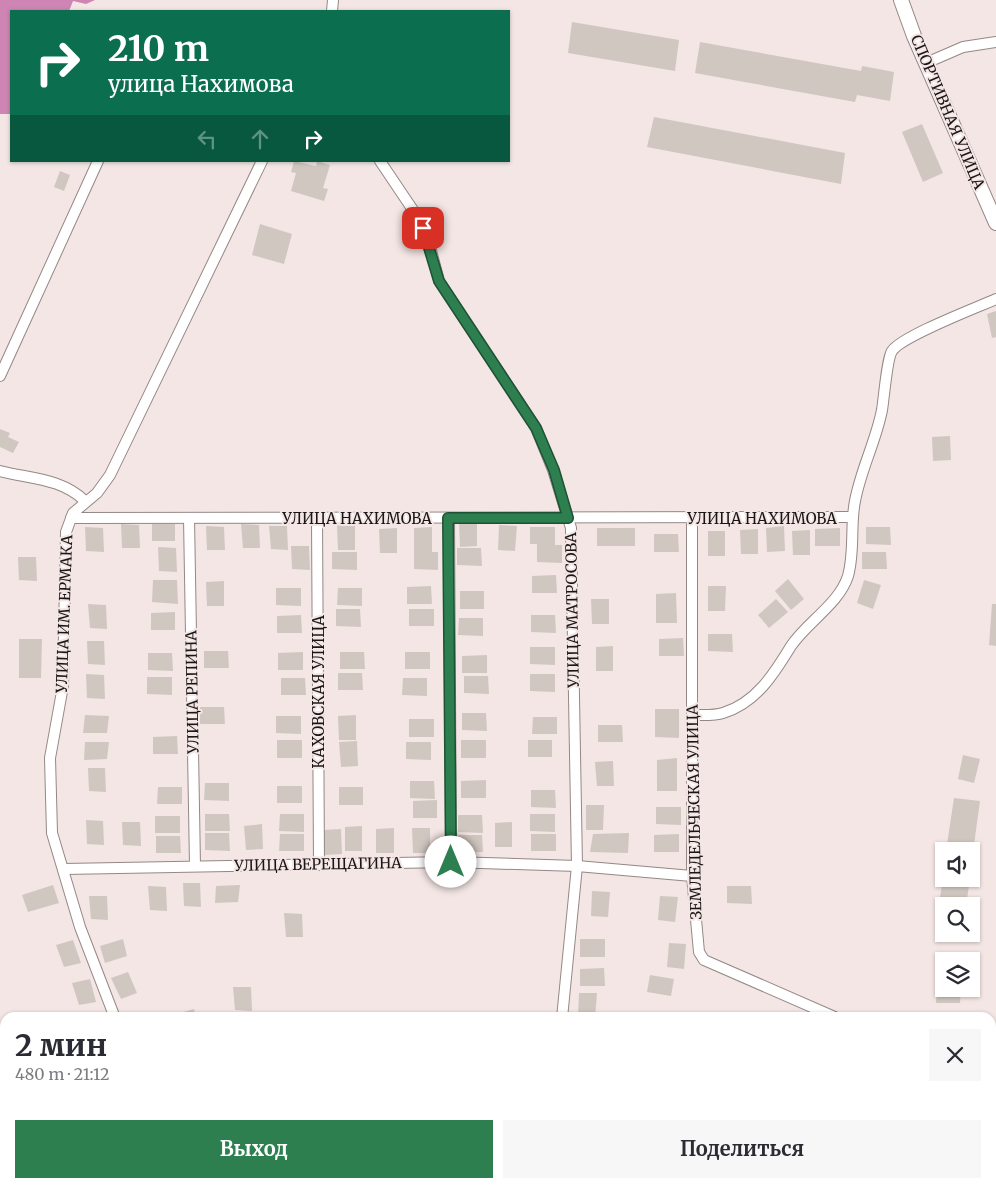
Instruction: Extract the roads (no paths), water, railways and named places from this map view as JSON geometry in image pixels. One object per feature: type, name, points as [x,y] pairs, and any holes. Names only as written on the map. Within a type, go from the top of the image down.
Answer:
[{"type":"street","name":"СПОРТИВНАЯ УЛИЦА","points":[[901,0],[926,64],[996,223]]},
{"type":"street","points":[[926,64],[962,47],[996,42]]},
{"type":"street","points":[[0,376],[98,162]]},
{"type":"street","name":"УЛИЦА ИМ. ЕРМАКА","points":[[113,1012],[80,927],[52,833],[50,758],[63,686],[64,545],[71,518],[85,501],[97,493],[110,475],[262,162]]},
{"type":"street","name":"УЛИЦА МАТРОСОВА","points":[[381,162],[417,216],[428,239],[439,281],[536,428],[554,470],[571,528],[577,866],[563,1012]]},
{"type":"street","points":[[693,715],[721,714],[741,706],[761,689],[793,644],[833,598],[847,578],[851,560],[859,482],[881,417],[888,372],[888,357],[893,349],[915,336],[996,299]]},
{"type":"street","points":[[0,471],[62,484],[74,490],[85,501]]},
{"type":"street","name":"УЛИЦА НАХИМОВА","points":[[71,518],[854,517]]},
{"type":"street","name":"УЛИЦА РЕПИНА","points":[[189,518],[195,866]]},
{"type":"street","name":"КАХОВСКАЯ УЛИЦА","points":[[317,518],[319,865]]},
{"type":"street","points":[[448,518],[451,862]]},
{"type":"street","name":"ЗЕМЛЕДЕЛЬЧЕСКАЯ УЛИЦА","points":[[692,518],[692,876],[699,952],[704,960],[823,1012]]},
{"type":"street","name":"УЛИЦА ВЕРЕЩАГИНА","points":[[64,869],[451,862],[577,866],[692,876]]}]
